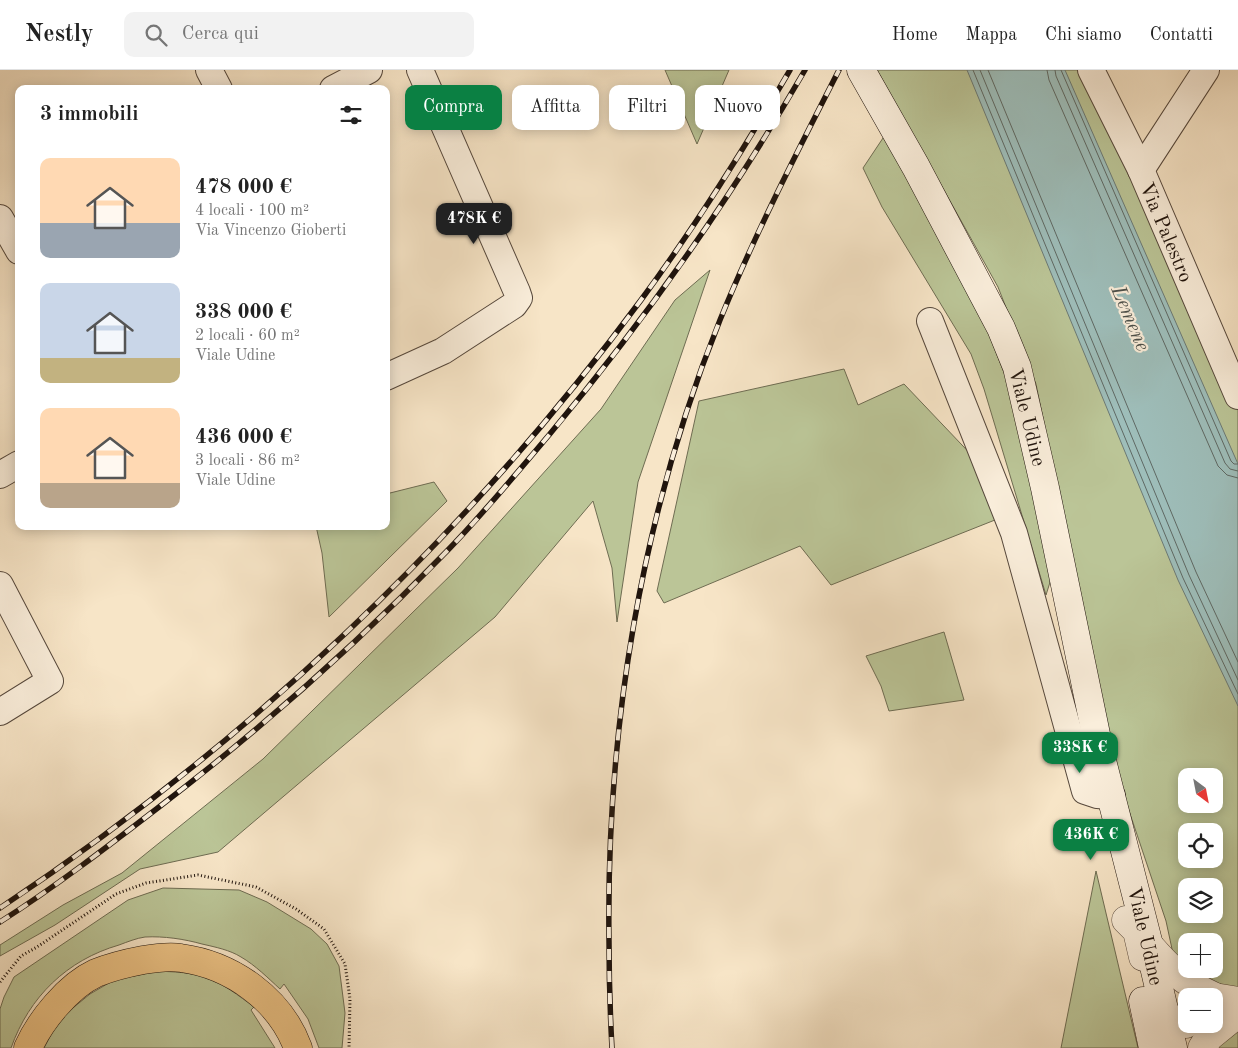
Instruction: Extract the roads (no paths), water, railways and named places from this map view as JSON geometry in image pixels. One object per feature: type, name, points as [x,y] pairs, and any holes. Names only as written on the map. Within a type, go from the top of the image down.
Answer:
[{"type":"highway","points":[[28,1048],[47,1014],[69,992],[94,974],[124,963],[154,958],[180,958],[205,964],[238,977],[272,1005],[291,1030],[298,1048]]},
{"type":"main road","name":"Viale Udine","points":[[861,70],[916,167],[1001,328],[1017,366],[1045,488],[1107,795],[1149,944],[1178,1010]]},
{"type":"main road","points":[[1107,795],[1106,828],[1153,1048]]},
{"type":"main road","points":[[1126,920],[1137,931],[1151,995],[1178,1015]]},
{"type":"main road","points":[[1149,944],[1170,969],[1194,988]]},
{"type":"main road","points":[[1202,1048],[1226,1017]]},
{"type":"main road","points":[[1162,1048],[1160,1037],[1178,1020]]},
{"type":"main road","name":"Viale Udine","points":[[1173,1048],[1178,1029]]},
{"type":"street","points":[[210,70],[217,85]]},
{"type":"street","points":[[341,85],[369,70]]},
{"type":"street","points":[[390,373],[443,351],[514,305],[518,298],[420,70]]},
{"type":"street","name":"Via Palestro","points":[[1091,70],[1141,170],[1238,396]]},
{"type":"street","points":[[1141,170],[1206,70]]},
{"type":"street","points":[[0,218],[15,244]]},
{"type":"street","points":[[930,321],[1014,533],[1085,791],[1107,795]]},
{"type":"street","points":[[0,475],[15,466]]},
{"type":"street","points":[[0,585],[50,681],[0,712]]},
{"type":"water","name":"Lemene","points":[[967,70],[1065,70],[1238,464],[1238,706],[1178,580]]},
{"type":"railway","points":[[0,908],[91,845],[180,777],[265,706],[347,632],[426,554],[501,472],[573,388],[641,300],[719,187],[790,70]]},
{"type":"railway","points":[[0,922],[100,852],[235,747],[344,652],[460,537],[549,435],[619,348],[685,258],[747,166],[805,70]]},
{"type":"railway","points":[[612,1048],[609,941],[610,861],[614,782],[622,703],[634,624],[649,547],[669,470],[692,394],[720,320],[762,225],[839,70]]}]
